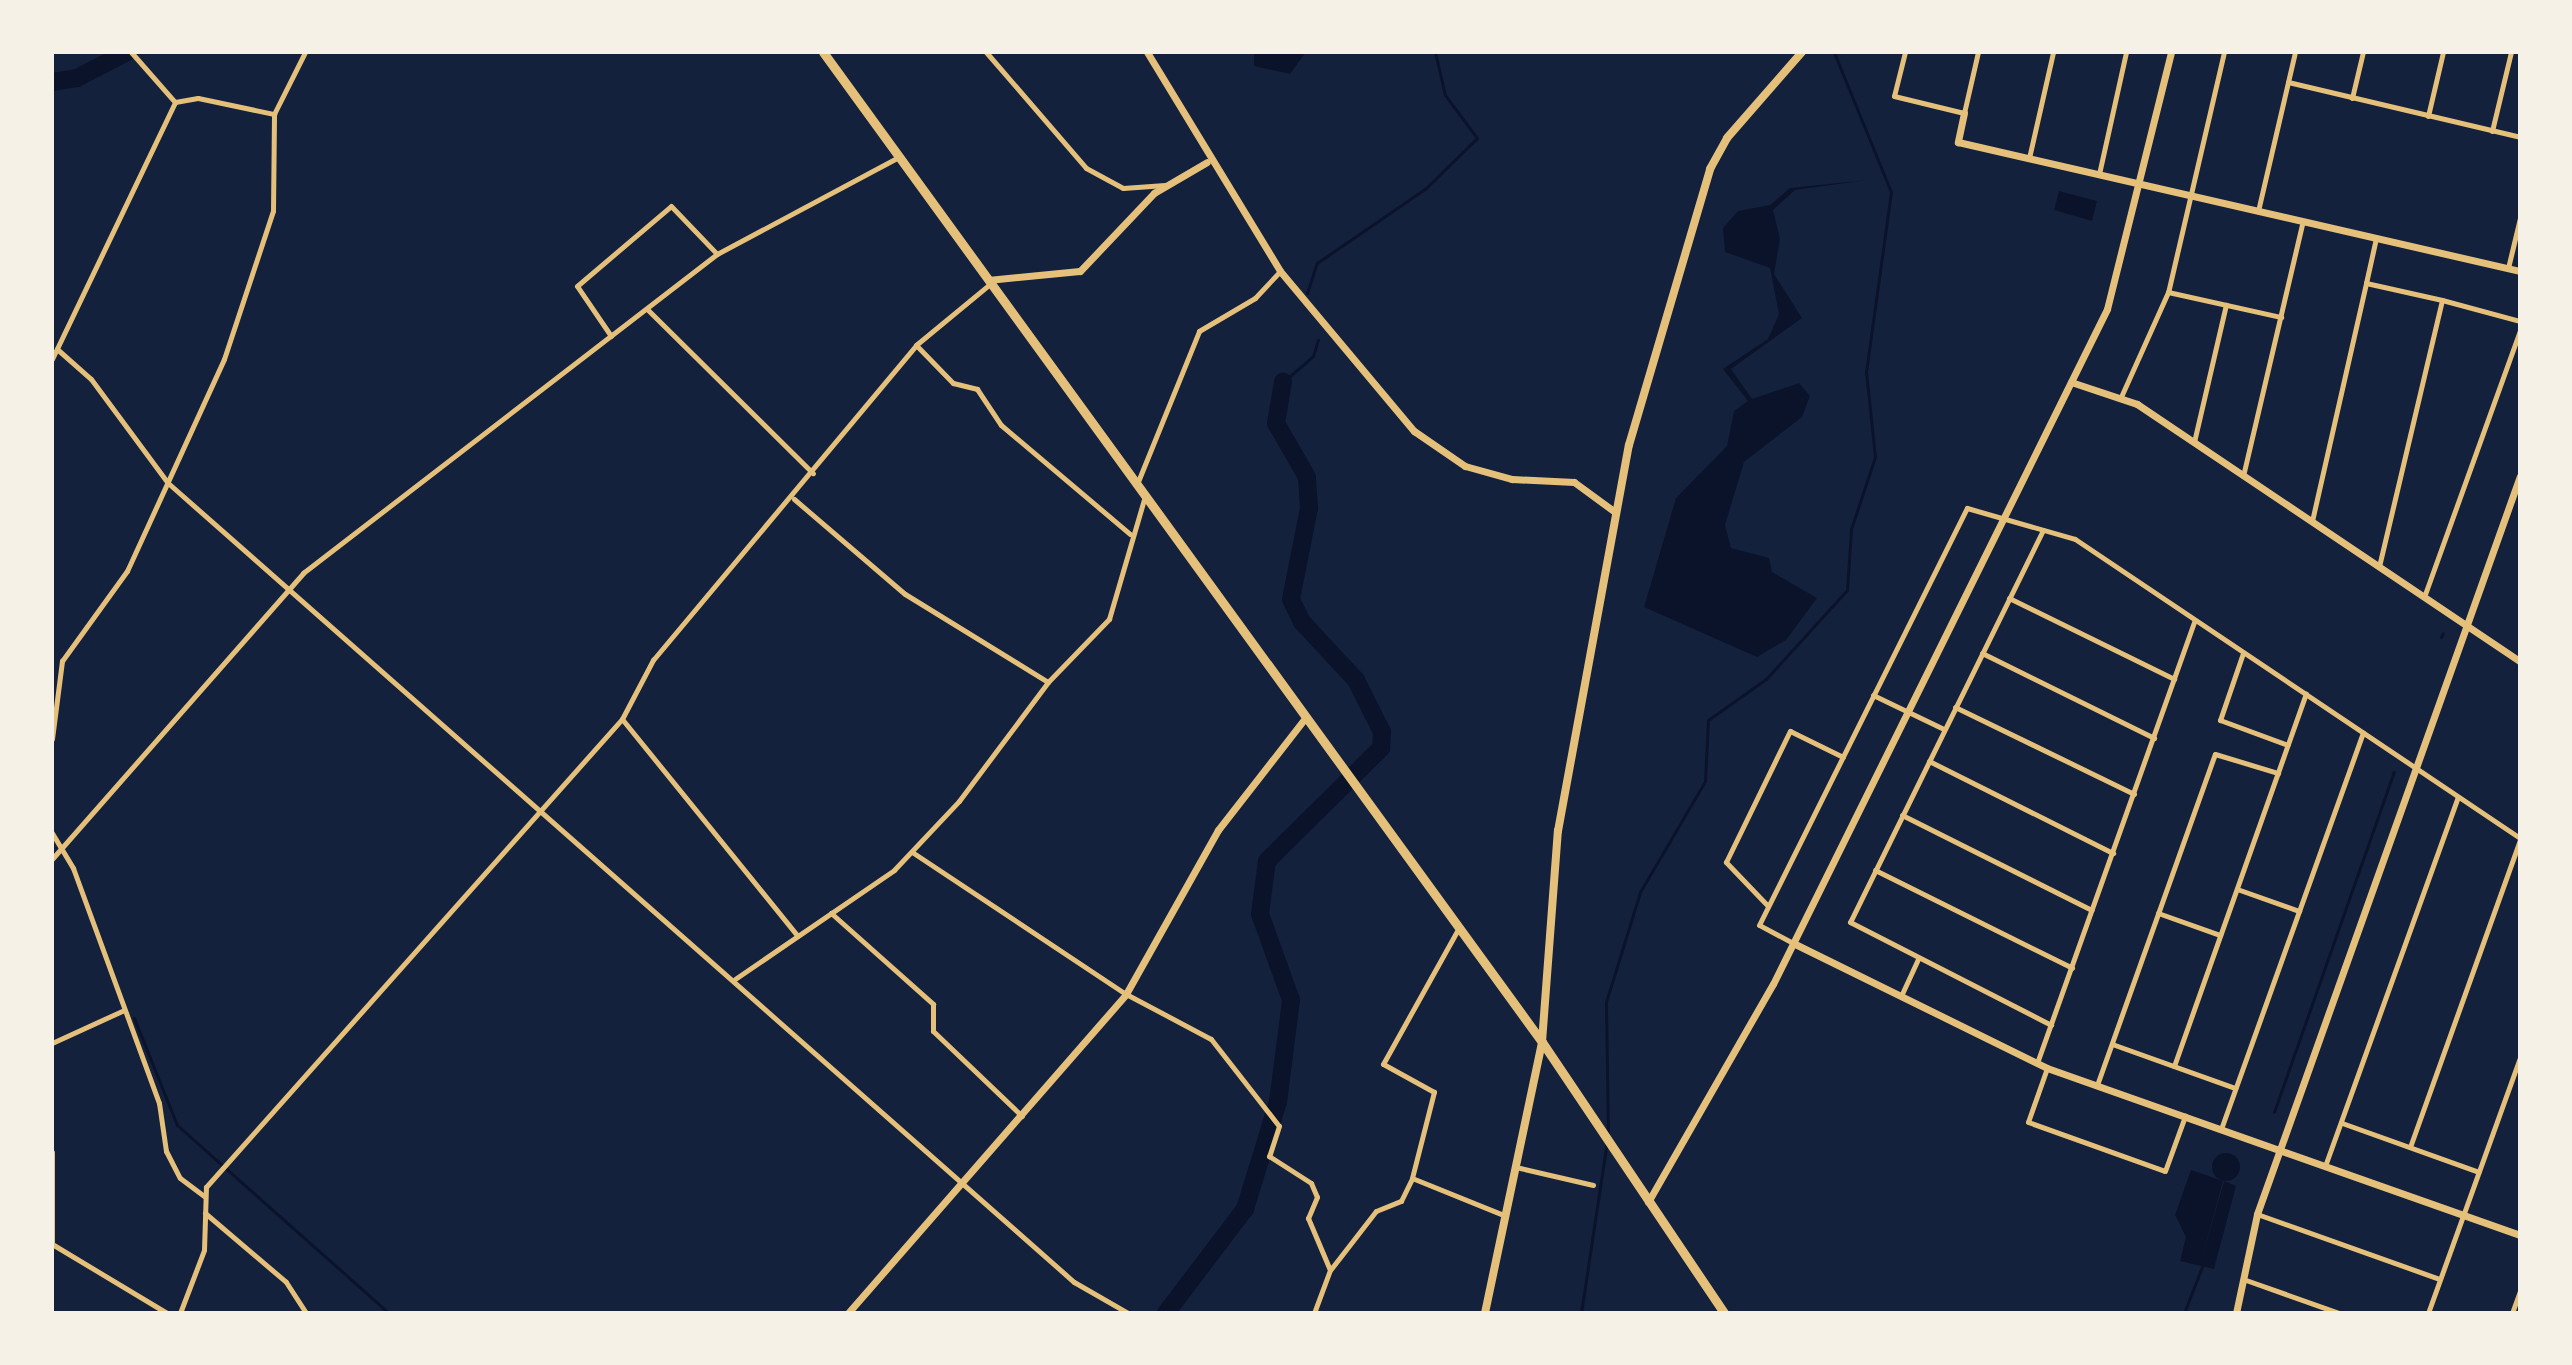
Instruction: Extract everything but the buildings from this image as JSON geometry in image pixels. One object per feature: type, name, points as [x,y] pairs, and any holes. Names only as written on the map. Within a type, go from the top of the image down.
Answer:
[{"type":"highway","points":[[823,52],[1542,1042],[1724,1313]]},
{"type":"main road","points":[[1485,1313],[1520,1168],[1542,1042],[1558,831],[1615,512],[1694,209],[1727,138],[1802,52]]},
{"type":"street","points":[[131,52],[175,102]]},
{"type":"street","points":[[52,739],[62,661],[117,589],[224,359],[273,211],[274,114],[305,52]]},
{"type":"street","points":[[986,52],[1086,168],[1123,188],[1165,185]]},
{"type":"street","points":[[1147,52],[1207,162],[1280,271],[1436,450],[1490,474],[1574,482],[1615,512]]},
{"type":"street","points":[[1905,52],[1894,96],[1964,113]]},
{"type":"street","points":[[1978,52],[1958,142],[2520,271]]},
{"type":"street","points":[[2029,158],[2053,52]]},
{"type":"street","points":[[2099,174],[2126,52]]},
{"type":"street","points":[[1648,1202],[1793,943],[2115,289],[2171,52]]},
{"type":"street","points":[[2120,399],[2168,292],[2224,52]]},
{"type":"street","points":[[2258,211],[2295,52]]},
{"type":"street","points":[[2351,98],[2363,52]]},
{"type":"street","points":[[2428,116],[2443,52]]},
{"type":"street","points":[[2492,131],[2511,52]]},
{"type":"street","points":[[2288,82],[2520,137]]},
{"type":"street","points":[[175,102],[198,98],[274,114]]},
{"type":"street","points":[[52,359],[175,102]]},
{"type":"street","points":[[52,859],[64,849],[288,589],[717,254],[899,157]]},
{"type":"street","points":[[180,1313],[200,1268],[204,1196],[221,1172],[622,719],[653,660],[794,499],[916,345],[990,282],[1080,271],[1165,185],[1207,162]]},
{"type":"street","points":[[611,336],[577,286],[671,206],[717,254]]},
{"type":"street","points":[[2508,269],[2520,218]]},
{"type":"street","points":[[2243,476],[2303,221]]},
{"type":"street","points":[[2312,521],[2376,238]]},
{"type":"street","points":[[1137,485],[1199,331],[1255,298],[1280,271]]},
{"type":"street","points":[[2366,283],[2520,321]]},
{"type":"street","points":[[2168,292],[2281,317]]},
{"type":"street","points":[[2379,567],[2442,300]]},
{"type":"street","points":[[2194,442],[2226,305]]},
{"type":"street","points":[[648,310],[813,473]]},
{"type":"street","points":[[2424,597],[2520,331]]},
{"type":"street","points":[[916,345],[953,383],[977,389],[1001,425],[1130,534]]},
{"type":"street","points":[[57,349],[91,379],[168,483],[964,1181],[1079,1287],[1128,1313]]},
{"type":"street","points":[[2071,382],[2120,399],[2194,442],[2520,661]]},
{"type":"street","points":[[2236,1313],[2257,1214],[2520,476]]},
{"type":"street","points":[[735,979],[912,852],[1048,682],[1109,619],[1130,534],[1145,496]]},
{"type":"street","points":[[794,499],[905,594],[1048,682]]},
{"type":"street","points":[[2410,1147],[2520,838],[2075,539],[1967,508],[1759,927],[2047,1068],[2520,1235]]},
{"type":"street","points":[[2043,530],[1875,870],[1851,925],[2051,1025]]},
{"type":"street","points":[[2009,598],[2174,679]]},
{"type":"street","points":[[2037,1063],[2195,620]]},
{"type":"street","points":[[1982,653],[2154,738]]},
{"type":"street","points":[[2243,653],[2220,720],[2288,745]]},
{"type":"street","points":[[2174,1066],[2306,694]]},
{"type":"street","points":[[1873,695],[1944,729]]},
{"type":"street","points":[[1955,707],[2134,794]]},
{"type":"street","points":[[848,1313],[1126,994],[1218,830],[1306,717]]},
{"type":"street","points":[[622,719],[798,936]]},
{"type":"street","points":[[1768,906],[1726,862],[1790,731],[1843,757]]},
{"type":"street","points":[[2221,1129],[2363,733]]},
{"type":"street","points":[[2097,1085],[2215,754],[2278,773]]},
{"type":"street","points":[[1929,761],[2113,853]]},
{"type":"street","points":[[2325,1166],[2458,797]]},
{"type":"street","points":[[1902,815],[2092,910]]},
{"type":"street","points":[[52,833],[64,849],[122,1011],[159,1103],[166,1151],[180,1178],[204,1196]]},
{"type":"street","points":[[912,852],[1126,994],[1211,1039],[1276,1122],[1269,1156],[1311,1183],[1317,1197],[1308,1218],[1330,1270]]},
{"type":"street","points":[[1875,870],[2072,968]]},
{"type":"street","points":[[2237,889],[2299,911]]},
{"type":"street","points":[[831,913],[933,1004],[933,1031],[1022,1116]]},
{"type":"street","points":[[2158,913],[2220,935]]},
{"type":"street","points":[[1314,1313],[1330,1270],[1376,1211],[1401,1201],[1412,1178],[1434,1092],[1383,1064],[1459,928]]},
{"type":"street","points":[[1901,996],[1918,959]]},
{"type":"street","points":[[52,1043],[122,1011]]},
{"type":"street","points":[[2112,1044],[2235,1089]]},
{"type":"street","points":[[2428,1313],[2520,1058]]},
{"type":"street","points":[[2047,1068],[2028,1122],[2151,1167],[2165,1171],[2185,1116]]},
{"type":"street","points":[[2342,1123],[2479,1172]]},
{"type":"street","points":[[52,1152],[52,1244],[167,1313]]},
{"type":"street","points":[[1520,1168],[1593,1185]]},
{"type":"street","points":[[1412,1178],[1509,1217]]},
{"type":"street","points":[[205,1213],[286,1282],[304,1312]]},
{"type":"street","points":[[2257,1214],[2440,1279]]},
{"type":"street","points":[[2243,1279],[2339,1313]]},
{"type":"street","points":[[2512,1313],[2520,1291]]},
{"type":"water","points":[[1254,52],[1306,52],[1290,74],[1254,66]]},
{"type":"water","points":[[1867,180],[1795,190],[1773,210],[1780,239],[1774,274],[1802,318],[1731,369],[1752,399],[1799,383],[1810,396],[1802,417],[1744,462],[1725,525],[1731,548],[1769,558],[1772,572],[1817,598],[1786,640],[1757,657],[1644,607],[1676,498],[1727,446],[1734,411],[1748,401],[1723,369],[1768,339],[1779,314],[1770,268],[1725,252],[1723,228],[1738,211],[1770,205],[1790,188]]},
{"type":"water","points":[[2059,191],[2097,201],[2092,221],[2054,210]]},
{"type":"water","points":[[2226,1153],[2236,1157],[2240,1167],[2236,1177],[2226,1181],[2216,1177],[2212,1167],[2216,1157]]},
{"type":"water","points":[[2191,1170],[2223,1181],[2200,1265],[2224,1181],[2236,1186],[2214,1269],[2180,1261],[2186,1237],[2175,1215]]},
{"type":"waterway","points":[[52,82],[77,78],[127,52]]},
{"type":"waterway","points":[[1307,293],[1317,263],[1426,188],[1477,138],[1445,95],[1435,52]]},
{"type":"waterway","points":[[1608,1134],[1606,1002],[1640,892],[1705,781],[1708,720],[1766,679],[1847,590],[1851,529],[1875,457],[1866,372],[1891,192],[1834,52]]},
{"type":"waterway","points":[[1283,382],[1313,356],[1318,340]]},
{"type":"waterway","points":[[1166,1313],[1245,1209],[1278,1102],[1291,1000],[1260,914],[1267,861],[1381,748],[1382,732],[1356,680],[1302,622],[1291,599],[1309,508],[1307,477],[1276,423],[1283,382]]},
{"type":"waterway","points":[[2441,637],[2443,633]]},
{"type":"waterway","points":[[2274,1112],[2394,772]]},
{"type":"waterway","points":[[134,1018],[177,1125],[389,1313]]},
{"type":"waterway","points":[[1581,1313],[1607,1142]]},
{"type":"waterway","points":[[2184,1313],[2203,1264]]}]
